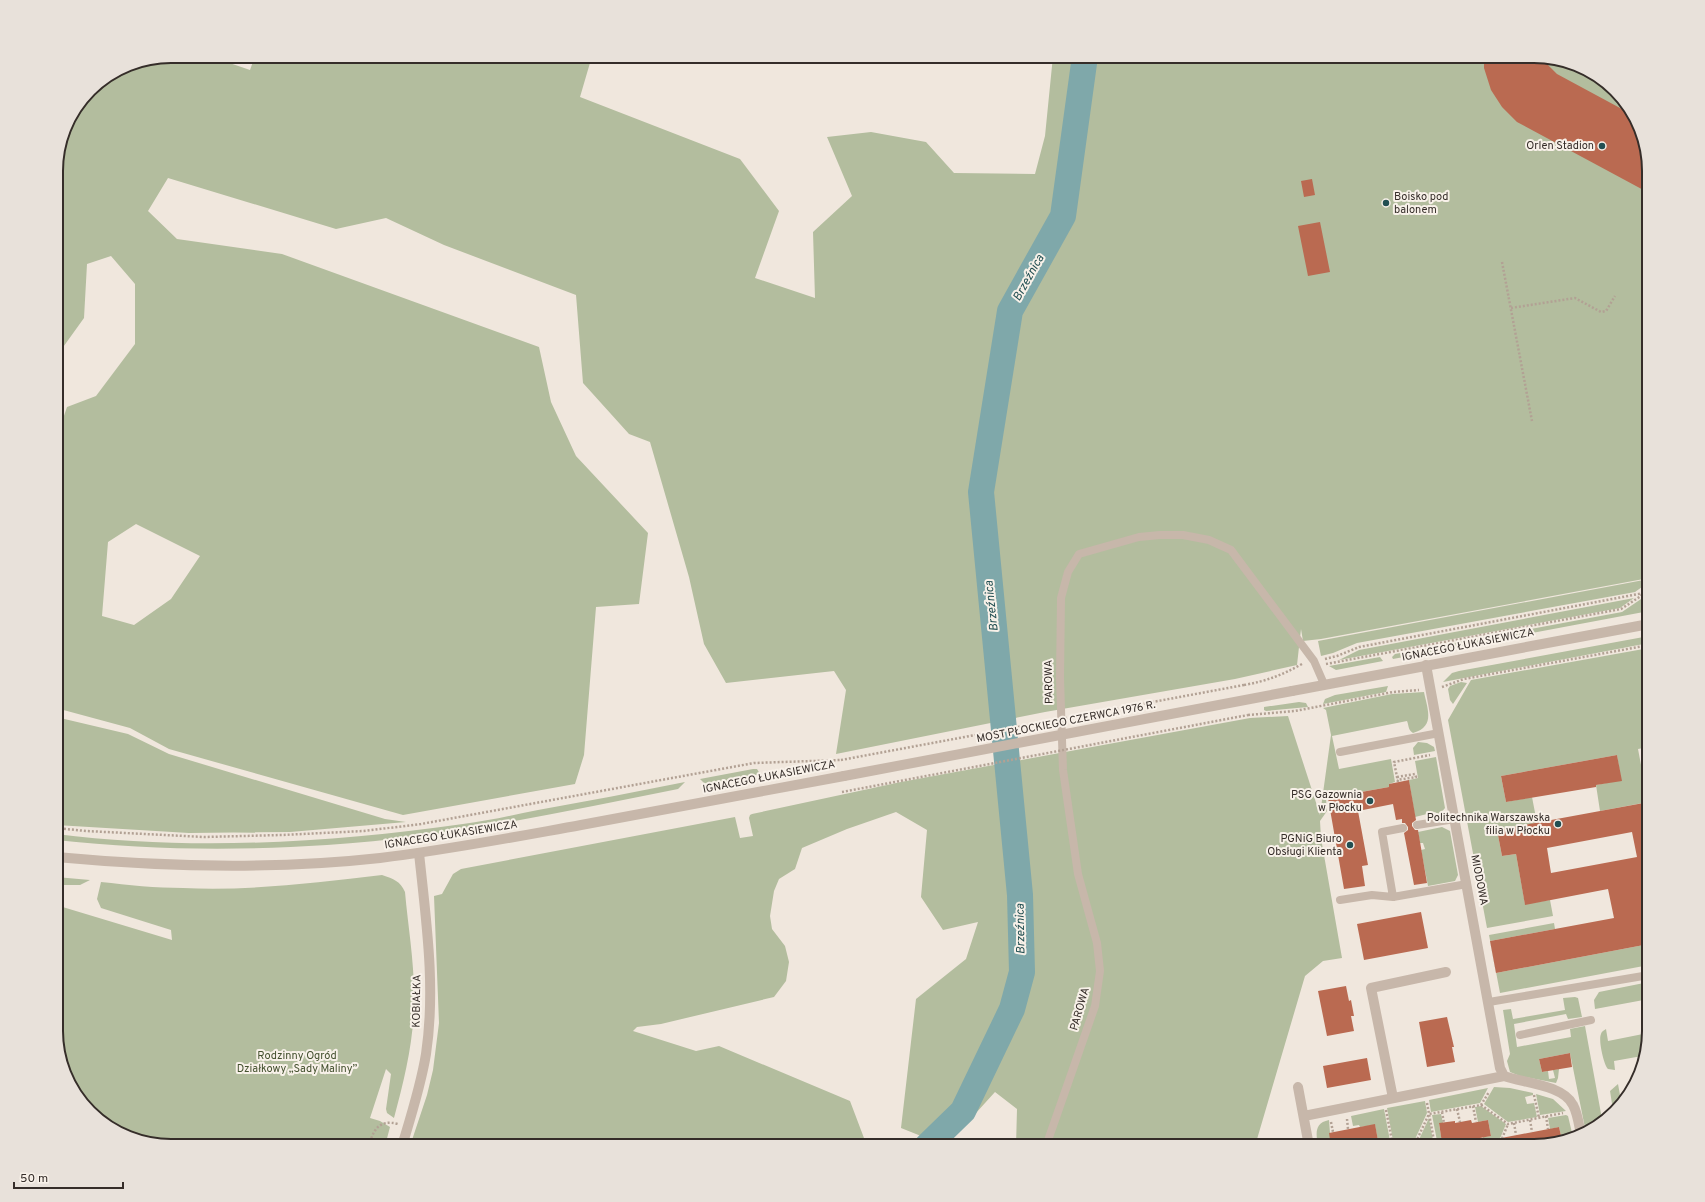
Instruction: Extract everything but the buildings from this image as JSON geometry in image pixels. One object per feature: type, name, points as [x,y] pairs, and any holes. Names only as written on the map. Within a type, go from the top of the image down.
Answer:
[{"type":"street","name":"IGNACEGO ŁUKASIEWICZA","points":[[1292,691],[1642,625]]},
{"type":"street","name":"MIODOWA","points":[[1426,665],[1490,1002],[1500,1068],[1504,1076]]},
{"type":"street","name":"MOST PŁOCKIEGO CZERWCA 1976 R.","points":[[844,776],[1292,691]]},
{"type":"street","name":"IGNACEGO ŁUKASIEWICZA","points":[[63,859],[135,864],[280,865],[379,858],[482,843],[844,776]]},
{"type":"street","name":"KOBIAŁKA","points":[[404,1139],[419,1088],[426,1055],[430,1004],[428,946],[418,853]]},
{"type":"street","points":[[1389,1099],[1371,988],[1446,972]]},
{"type":"street","points":[[1304,1116],[1504,1076],[1545,1087],[1567,1096],[1573,1105],[1579,1129]]},
{"type":"street","points":[[1298,1086],[1308,1139]]},
{"type":"lane","name":"PAROWA","points":[[1048,1139],[1095,1006],[1100,971],[1097,942],[1078,874],[1063,770],[1060,678],[1061,598],[1068,572],[1078,554],[1139,537],[1160,534],[1183,535],[1209,540],[1231,550],[1314,661],[1324,684]]},
{"type":"lane","points":[[1340,752],[1439,733]]},
{"type":"lane","points":[[1417,825],[1455,819]]},
{"type":"lane","points":[[1393,897],[1382,832],[1403,828]]},
{"type":"lane","points":[[1340,900],[1372,895],[1393,897],[1467,884]]},
{"type":"lane","points":[[1490,1002],[1642,976]]},
{"type":"lane","points":[[1520,1034],[1591,1020]]},
{"type":"path","points":[[1502,262],[1532,421]]},
{"type":"path","points":[[1511,308],[1575,298],[1601,312],[1606,311],[1615,296]]},
{"type":"path","points":[[1314,661],[1337,656],[1359,647],[1642,594]]},
{"type":"path","points":[[1314,661],[1326,665],[1621,609],[1642,594]]},
{"type":"path","points":[[842,792],[1248,715],[1295,711],[1393,692],[1444,687],[1464,679],[1642,646]]},
{"type":"path","points":[[63,829],[204,837],[364,831],[421,824],[754,763],[841,760],[1244,686],[1267,681],[1283,675],[1303,664]]},
{"type":"path","points":[[1397,780],[1394,762],[1443,753]]},
{"type":"path","points":[[1415,774],[1416,777],[1397,780],[1415,774]]},
{"type":"path","points":[[1481,1105],[1490,1089]]},
{"type":"path","points":[[1426,1092],[1434,1139]]},
{"type":"path","points":[[1539,1093],[1534,1092],[1539,1118]]},
{"type":"path","points":[[1389,1099],[1392,1139]]},
{"type":"path","points":[[1430,1114],[1481,1105],[1508,1124],[1568,1112]]},
{"type":"path","points":[[1474,1106],[1476,1122]]},
{"type":"path","points":[[1457,1109],[1460,1122]]},
{"type":"path","points":[[1442,1112],[1444,1123]]},
{"type":"path","points":[[1418,1139],[1430,1114]]},
{"type":"path","points":[[1346,1115],[1348,1130]]},
{"type":"path","points":[[1546,1116],[1548,1129]]},
{"type":"path","points":[[1331,1118],[1333,1132]]},
{"type":"path","points":[[1530,1120],[1532,1132]]},
{"type":"path","points":[[371,1139],[374,1131],[380,1125],[390,1122],[408,1127]]},
{"type":"path","points":[[1514,1123],[1516,1136]]},
{"type":"path","points":[[1502,1139],[1508,1124]]},
{"type":"green space","points":[[164,63],[230,63],[250,70],[252,63],[590,63],[580,97],[740,159],[779,211],[755,278],[815,298],[813,232],[852,196],[827,137],[871,132],[926,142],[954,173],[1035,174],[1045,136],[1052,63],[1541,63],[1555,65],[1582,74],[1594,81],[1615,100],[1631,123],[1640,150],[1642,164],[1642,579],[1321,639],[1303,641],[1301,629],[1297,665],[1235,679],[1045,712],[836,754],[846,690],[834,671],[726,683],[704,644],[689,577],[650,442],[629,434],[583,383],[576,295],[444,245],[386,218],[336,229],[168,178],[148,211],[177,239],[282,254],[539,347],[551,402],[576,456],[648,533],[639,604],[596,607],[584,755],[575,784],[403,815],[169,749],[130,728],[63,710],[63,419],[67,407],[96,396],[135,344],[135,284],[111,256],[87,264],[84,318],[63,347],[63,164],[67,143],[71,129],[77,117],[90,100],[105,85],[129,71],[150,65]],"holes":[[[136,524],[200,556],[171,599],[134,625],[102,616],[108,542]]]},
{"type":"green space","points":[[1642,580],[1642,587],[1635,592],[1357,643],[1333,653],[1321,656],[1318,641]]},
{"type":"green space","points":[[1634,598],[1620,608],[1339,660],[1359,650]]},
{"type":"green space","points":[[1642,598],[1642,612],[1393,659],[1392,657],[1395,654],[1622,612]]},
{"type":"green space","points":[[1642,637],[1642,644],[1443,682],[1452,673]]},
{"type":"green space","points":[[1642,649],[1642,748],[1638,749],[1642,770],[1642,803],[1600,811],[1596,785],[1621,780],[1617,755],[1501,776],[1506,802],[1532,797],[1537,823],[1497,830],[1502,856],[1516,854],[1525,904],[1550,900],[1553,916],[1487,928],[1448,720],[1471,680]]},
{"type":"green space","points":[[1380,657],[1383,661],[1336,670],[1329,666]]},
{"type":"green space","points":[[1461,682],[1467,683],[1453,704],[1450,700],[1448,689],[1450,686]]},
{"type":"green space","points":[[1388,686],[1386,692],[1323,704],[1325,699],[1335,695]]},
{"type":"green space","points":[[1424,692],[1428,710],[1427,722],[1425,726],[1413,733],[1409,729],[1407,721],[1332,736],[1339,769],[1391,759],[1395,782],[1389,784],[1389,787],[1344,795],[1343,792],[1336,794],[1336,797],[1326,799],[1327,811],[1320,821],[1321,838],[1342,958],[1323,961],[1305,976],[1257,1139],[1016,1139],[1017,1109],[995,1092],[952,1139],[928,1139],[901,1128],[916,999],[966,959],[978,922],[943,930],[921,897],[927,830],[896,812],[847,829],[802,848],[795,869],[779,879],[774,891],[770,916],[772,929],[785,946],[789,962],[786,981],[774,997],[661,1024],[637,1027],[633,1031],[696,1051],[719,1046],[850,1101],[864,1139],[412,1139],[427,1095],[433,1070],[439,1023],[434,896],[442,894],[453,874],[461,869],[735,817],[740,838],[753,836],[749,818],[752,814],[901,782],[1250,718],[1288,716],[1320,815],[1331,735],[1326,710],[1323,708],[1392,694]]},
{"type":"green space","points":[[1299,702],[1306,703],[1308,707],[1264,710],[1264,707]]},
{"type":"green space","points":[[63,719],[128,734],[169,754],[385,819],[406,822],[290,832],[189,833],[63,825]]},
{"type":"green space","points":[[1418,742],[1427,743],[1434,747],[1435,751],[1414,755],[1413,748]]},
{"type":"green space","points":[[1436,757],[1445,808],[1439,815],[1435,812],[1415,817],[1409,780],[1418,778],[1415,761]]},
{"type":"green space","points":[[757,769],[760,774],[710,784],[704,783],[700,779]]},
{"type":"green space","points":[[685,782],[678,789],[547,815],[415,837],[371,842],[293,847],[225,849],[158,848],[63,841],[63,835],[158,842],[209,843],[310,840],[361,836],[412,831],[482,821]]},
{"type":"green space","points":[[1442,827],[1450,831],[1458,875],[1455,881],[1428,886],[1421,850],[1425,849],[1423,843],[1420,843],[1418,832]]},
{"type":"green space","name":"Rodzinny Ogród Działkowy „Sady Maliny”","points":[[382,875],[396,881],[401,885],[405,892],[414,981],[414,1010],[411,1041],[394,1118],[387,1113],[386,1109],[391,1074],[386,1069],[370,1118],[380,1121],[390,1127],[387,1139],[157,1138],[129,1131],[105,1117],[85,1097],[77,1085],[65,1052],[63,1038],[63,907],[172,940],[171,930],[101,908],[97,899],[101,882],[208,889],[308,883]]},
{"type":"green space","points":[[63,878],[90,880],[80,885],[63,885]]},
{"type":"green space","points":[[1554,923],[1555,929],[1490,941],[1489,935]]},
{"type":"green space","points":[[1642,945],[1642,966],[1500,993],[1496,973]]},
{"type":"green space","points":[[1642,983],[1642,1000],[1595,1009],[1594,1000],[1599,992]]},
{"type":"green space","points":[[1563,998],[1578,998],[1582,1017],[1568,1019],[1566,1014],[1514,1024],[1517,1047],[1571,1037],[1570,1029],[1585,1026],[1601,1115],[1585,1126],[1570,1053],[1539,1059],[1542,1072],[1548,1071],[1549,1079],[1555,1078],[1553,1070],[1559,1069],[1556,1083],[1520,1076],[1510,1072],[1507,1061],[1510,1054],[1503,1010],[1511,1009],[1513,1019],[1565,1010]]},
{"type":"green space","points":[[1606,1029],[1608,1041],[1642,1034],[1639,1057],[1614,1061],[1615,1070],[1608,1069],[1603,1058],[1600,1041],[1601,1033]]},
{"type":"green space","points":[[1618,1084],[1621,1095],[1612,1105],[1610,1091]]},
{"type":"green space","points":[[1494,1087],[1510,1088],[1533,1093],[1533,1095],[1525,1097],[1527,1104],[1534,1103],[1537,1117],[1508,1122],[1484,1104]]},
{"type":"green space","points":[[1488,1088],[1480,1103],[1431,1112],[1429,1100]]},
{"type":"green space","points":[[1536,1094],[1553,1099],[1566,1111],[1540,1115]]},
{"type":"green space","points":[[1425,1101],[1427,1113],[1415,1139],[1393,1139],[1387,1108]]},
{"type":"green space","points":[[1481,1106],[1506,1124],[1500,1139],[1483,1139],[1483,1137],[1491,1136],[1488,1120],[1478,1122],[1475,1107]]},
{"type":"green space","points":[[1384,1109],[1390,1139],[1378,1139],[1375,1125],[1360,1127],[1359,1125],[1353,1126],[1351,1116]]},
{"type":"green space","points":[[1441,1114],[1443,1123],[1439,1124],[1442,1139],[1437,1139],[1432,1115]]},
{"type":"green space","points":[[1568,1116],[1572,1132],[1561,1135],[1559,1127],[1550,1129],[1548,1118]]},
{"type":"green space","points":[[1429,1118],[1433,1139],[1419,1139]]},
{"type":"green space","points":[[1329,1120],[1330,1139],[1317,1139],[1318,1126],[1324,1121]]},
{"type":"green space","points":[[1474,1137],[1474,1139],[1461,1139]]},
{"type":"waterway","name":"Brzeźnica","points":[[934,1139],[963,1111],[1012,1009],[1022,972],[1020,895],[981,492],[1010,311],[1063,216],[1084,63]]},
{"type":"place","name":"Orlen Stadion","points":[[1602,146]]},
{"type":"place","name":"Boisko pod balonem","points":[[1386,203]]},
{"type":"place","name":"PSG Gazownia w Płocku","points":[[1370,801]]},
{"type":"place","name":"Politechnika Warszawska filia w Płocku","points":[[1558,824]]},
{"type":"place","name":"PGNiG Biuro Obsługi Klienta","points":[[1350,845]]}]
